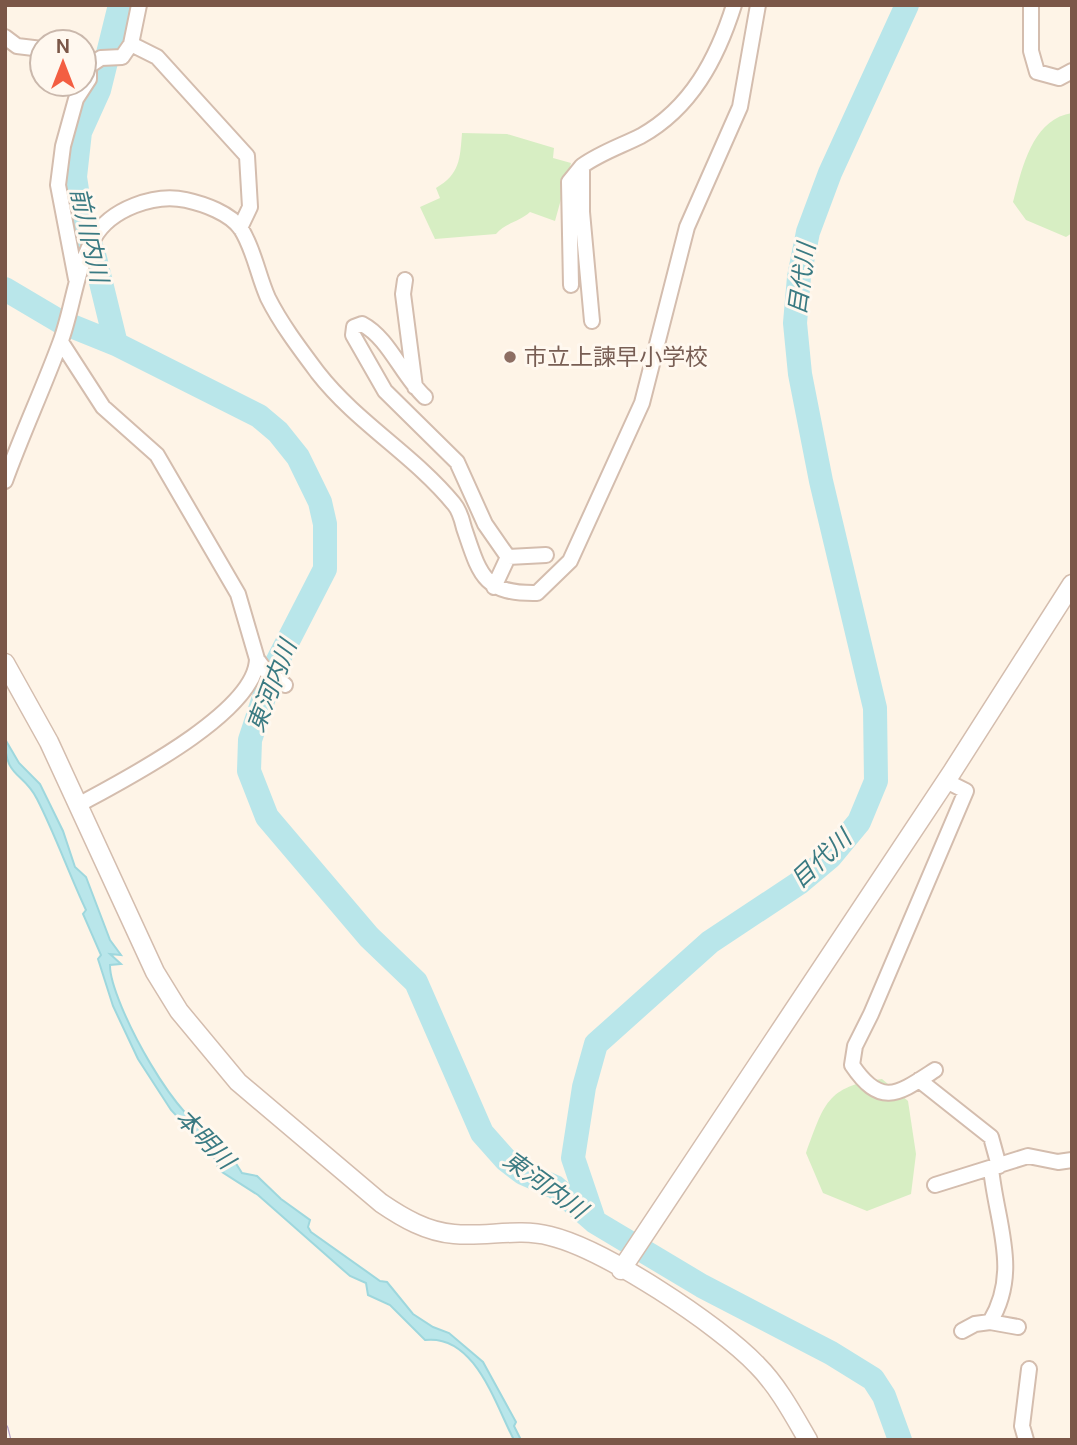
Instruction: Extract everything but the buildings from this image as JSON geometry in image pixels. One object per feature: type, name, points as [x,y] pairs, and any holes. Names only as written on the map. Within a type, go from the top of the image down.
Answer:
[{"type":"street","points":[[98,60],[122,57],[131,44],[139,5]]},
{"type":"street","points":[[571,285],[569,182],[582,166],[642,135],[671,115],[695,91],[718,47],[734,5]]},
{"type":"street","points":[[5,481],[62,338],[74,301],[77,281],[94,236],[117,212],[141,204],[176,198],[206,204],[240,228],[269,298],[292,337],[342,403],[435,481],[457,508],[477,565],[494,587],[508,593],[537,593],[570,561],[626,444],[648,390],[687,227],[740,107],[758,5]]},
{"type":"street","points":[[1031,5],[1031,51],[1037,72],[1059,78],[1072,71]]},
{"type":"street","points":[[5,37],[17,46],[28,47]]},
{"type":"street","points":[[131,44],[157,57],[247,156],[250,206],[240,228]]},
{"type":"street","points":[[77,98],[63,146],[58,185],[77,281]]},
{"type":"street","points":[[582,166],[582,212],[592,321]]},
{"type":"street","points":[[405,280],[403,294],[420,393],[374,330],[362,324],[354,327],[354,335],[385,391],[457,462],[485,524],[508,557]]},
{"type":"street","points":[[62,338],[103,407],[157,455],[238,594],[261,664],[285,685]]},
{"type":"street","points":[[508,557],[546,555]]},
{"type":"street","points":[[494,587],[508,557]]},
{"type":"street","points":[[624,1266],[946,781],[1072,584]]},
{"type":"street","points":[[5,663],[49,743],[155,972],[179,1011],[214,1055],[263,1104],[405,1219],[454,1234],[511,1233],[551,1236],[624,1266],[712,1325],[743,1351],[779,1394],[808,1440]]},
{"type":"street","points":[[78,805],[206,728],[233,702],[261,664]]},
{"type":"street","points":[[935,1070],[903,1091],[887,1094],[872,1089],[852,1065],[860,1032],[871,1014],[966,791],[946,781]]},
{"type":"street","points":[[919,1080],[991,1137],[995,1167],[993,1192],[1006,1244],[1007,1267],[1000,1307],[990,1322]]},
{"type":"street","points":[[935,1185],[1028,1156],[1058,1162],[1072,1160]]},
{"type":"street","points":[[962,1331],[975,1324],[990,1322],[1018,1327]]},
{"type":"street","points":[[1026,1440],[1022,1426],[1030,1369]]},
{"type":"green space","points":[[1072,113],[1072,233],[1066,237],[1026,220],[1013,202],[1025,161],[1038,135],[1058,117]]},
{"type":"green space","points":[[462,133],[507,134],[554,148],[553,158],[571,163],[555,221],[530,212],[496,234],[435,239],[420,207],[440,198],[436,188],[450,177],[457,165]]},
{"type":"green space","points":[[882,1079],[908,1101],[916,1154],[911,1194],[867,1211],[823,1193],[806,1153],[823,1110],[838,1093],[863,1082]]},
{"type":"water","name":"本明川","points":[[5,739],[19,763],[40,784],[63,831],[75,867],[86,877],[110,940],[121,955],[110,954],[121,964],[110,965],[121,1006],[150,1063],[168,1090],[203,1129],[218,1135],[242,1173],[257,1176],[281,1199],[310,1220],[308,1227],[311,1232],[380,1281],[387,1282],[413,1314],[433,1327],[449,1333],[483,1362],[516,1422],[514,1426],[521,1440],[514,1440],[491,1391],[470,1360],[457,1348],[442,1341],[425,1340],[390,1305],[368,1295],[366,1283],[350,1276],[258,1195],[219,1170],[213,1155],[171,1110],[138,1059],[113,1006],[98,959],[101,955],[83,914],[86,910],[37,799],[11,768]]},
{"type":"waterway","name":"前川内川","points":[[116,344],[95,258],[81,216],[75,177],[80,132],[99,90],[120,5]]},
{"type":"waterway","name":"目代川","points":[[594,1220],[573,1158],[584,1087],[596,1044],[710,942],[799,883],[830,857],[859,822],[876,781],[875,708],[821,481],[800,374],[795,323],[799,277],[808,232],[830,173],[907,5]]},
{"type":"waterway","name":"東河内川","points":[[5,289],[59,321],[116,344],[259,416],[278,432],[298,457],[320,502],[325,524],[325,569],[273,670],[250,740],[249,771],[267,817],[369,937],[416,982],[482,1133],[506,1160],[523,1173],[555,1187],[595,1222],[702,1286],[831,1353],[873,1379],[884,1396],[900,1440]]},
{"type":"railway","points":[[5,1428],[8,1440]]},
{"type":"place","name":"市立上諫早小学校","points":[[510,357]]}]
